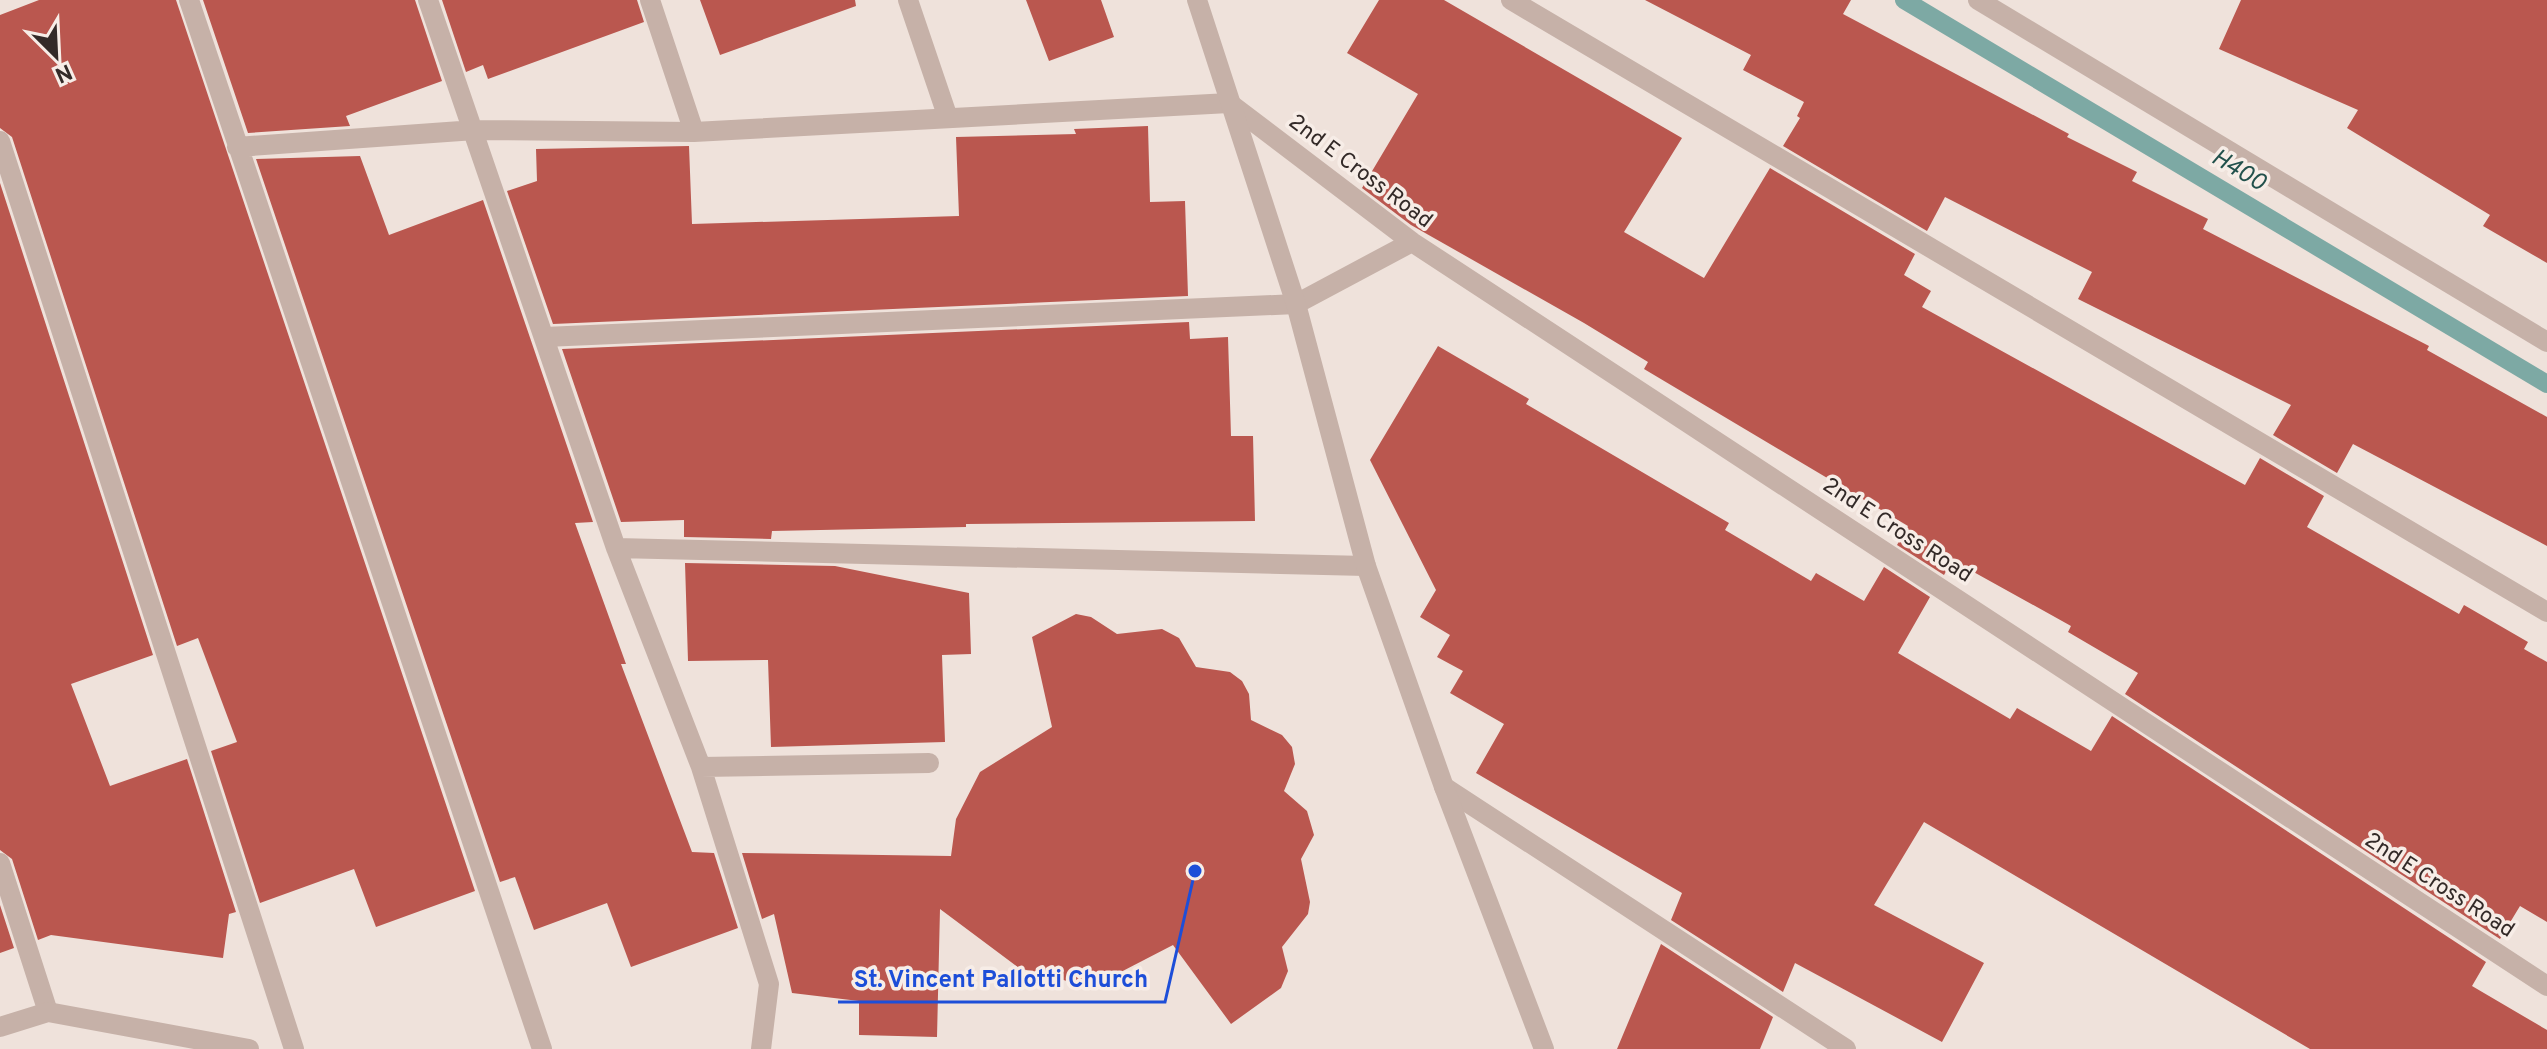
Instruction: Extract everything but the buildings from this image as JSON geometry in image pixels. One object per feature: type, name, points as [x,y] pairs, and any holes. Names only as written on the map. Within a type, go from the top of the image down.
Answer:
[{"type":"street","points":[[189,0],[542,1049]]},
{"type":"street","points":[[428,0],[616,548],[701,767],[769,984],[761,1049]]},
{"type":"street","points":[[650,0],[694,132]]},
{"type":"street","points":[[908,0],[948,118]]},
{"type":"street","points":[[1197,0],[1296,304],[1366,566],[1444,787],[1544,1049]]},
{"type":"street","points":[[1511,0],[2547,612]]},
{"type":"street","points":[[1978,0],[2547,342]]},
{"type":"street","points":[[237,147],[475,130],[694,132],[1229,103]]},
{"type":"street","name":"2nd E Cross Road","points":[[1229,103],[1412,242],[2547,986]]},
{"type":"street","points":[[0,141],[294,1049]]},
{"type":"street","points":[[545,337],[1296,304],[1412,242]]},
{"type":"street","points":[[616,548],[1366,566]]},
{"type":"street","points":[[701,767],[929,763]]},
{"type":"street","points":[[1444,787],[1846,1049]]},
{"type":"street","points":[[0,863],[48,1012]]},
{"type":"street","points":[[0,1027],[48,1012],[249,1049]]},
{"type":"waterway","name":"H400","points":[[1904,0],[2547,384]]},
{"type":"place","name":"St. Vincent Pallotti Church","points":[[1195,871]]}]
